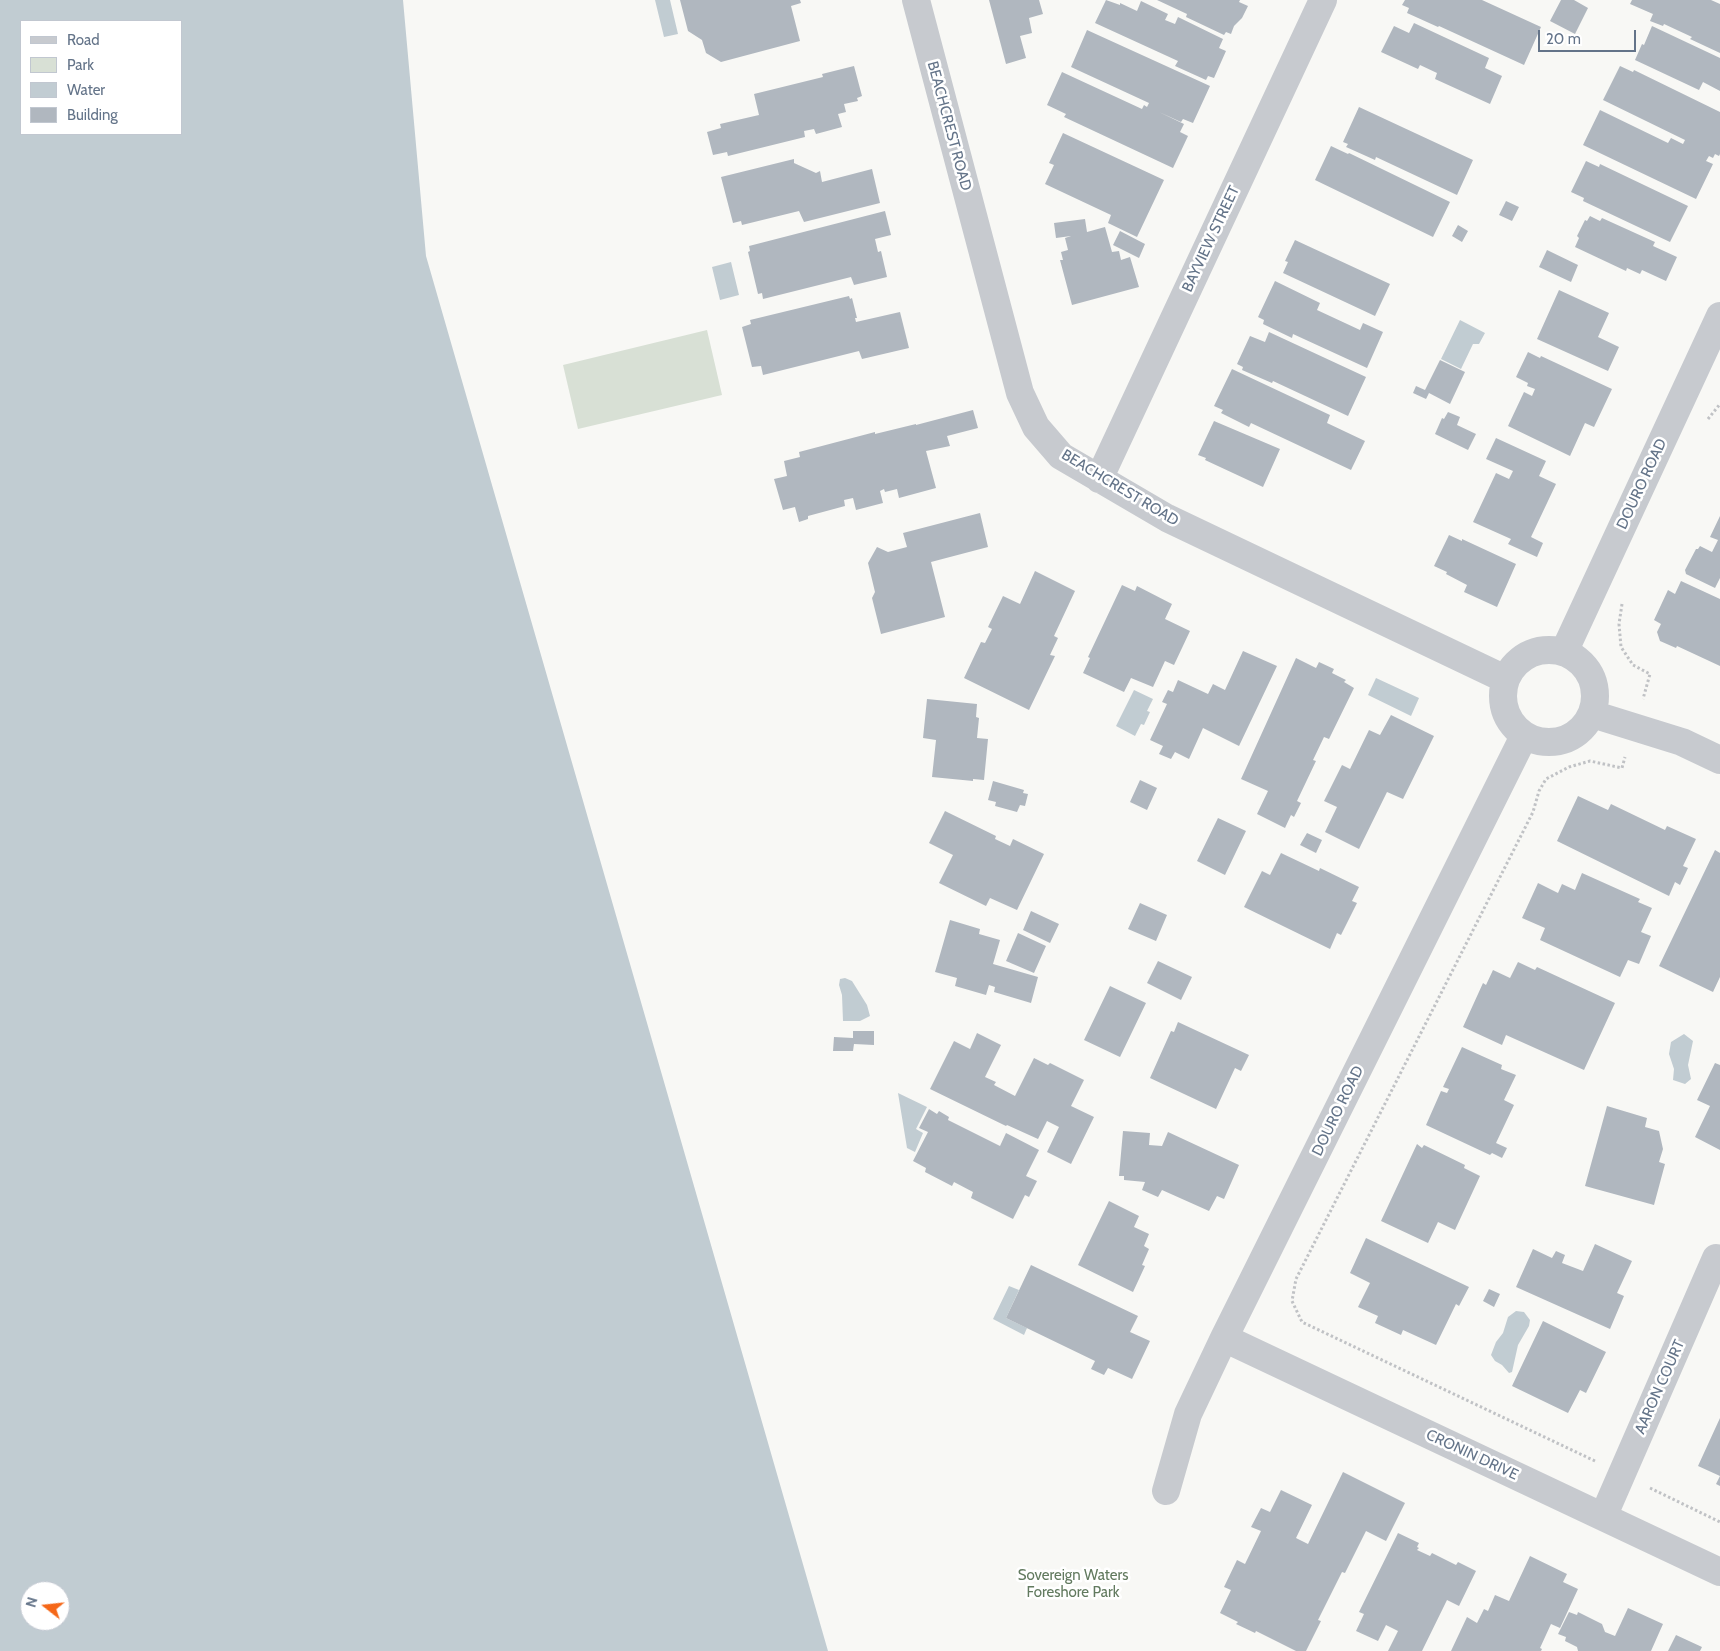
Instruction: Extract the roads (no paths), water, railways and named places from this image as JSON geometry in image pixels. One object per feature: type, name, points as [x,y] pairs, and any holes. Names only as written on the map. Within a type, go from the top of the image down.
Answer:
[{"type":"street","name":"BEACHCREST ROAD","points":[[916,0],[1020,393],[1036,427],[1062,456],[1167,518],[1505,678]]},
{"type":"street","name":"BAYVIEW STREET","points":[[1099,479],[1323,0]]},
{"type":"street","name":"DOURO ROAD","points":[[1564,652],[1720,316]]},
{"type":"street","points":[[1541,650],[1564,652],[1584,666],[1591,677],[1595,689],[1595,702],[1592,714],[1578,732],[1563,740],[1546,743],[1534,741],[1515,730],[1504,711],[1502,689],[1505,678],[1512,668],[1529,654],[1541,650]]},
{"type":"street","points":[[1592,714],[1682,742],[1720,760]]},
{"type":"street","name":"DOURO ROAD","points":[[1166,1491],[1188,1414],[1224,1338],[1524,736]]},
{"type":"street","name":"AARON COURT","points":[[1603,1516],[1716,1258]]},
{"type":"street","name":"CRONIN DRIVE","points":[[1224,1338],[1720,1572]]},
{"type":"water","points":[[0,0],[403,0],[426,256],[828,1651],[0,1651]]},
{"type":"water","points":[[655,0],[670,0],[678,34],[664,37]]},
{"type":"water","points":[[731,262],[739,295],[720,300],[712,267]]},
{"type":"water","points":[[1460,320],[1485,333],[1479,344],[1473,344],[1461,369],[1441,359]]},
{"type":"water","points":[[1376,678],[1419,698],[1411,716],[1368,695]]},
{"type":"water","points":[[1134,690],[1153,699],[1147,711],[1150,712],[1144,725],[1141,724],[1135,736],[1116,726]]},
{"type":"water","points":[[845,978],[852,981],[867,1005],[870,1016],[860,1021],[843,1021],[842,995],[839,985],[840,979]]},
{"type":"water","points":[[1684,1034],[1693,1041],[1688,1065],[1691,1079],[1685,1084],[1673,1080],[1674,1069],[1669,1054],[1671,1042]]},
{"type":"water","points":[[898,1093],[927,1107],[916,1129],[923,1133],[915,1152],[907,1148]]},
{"type":"water","points":[[1009,1286],[1019,1290],[1006,1318],[1027,1328],[1024,1335],[993,1319]]},
{"type":"water","points":[[1516,1311],[1524,1312],[1530,1320],[1529,1326],[1518,1345],[1512,1372],[1509,1373],[1491,1355],[1496,1342],[1503,1333],[1508,1317]]},
{"type":"park label","name":"Sovereign Waters Foreshore Park","points":[[1073,1584]]}]
